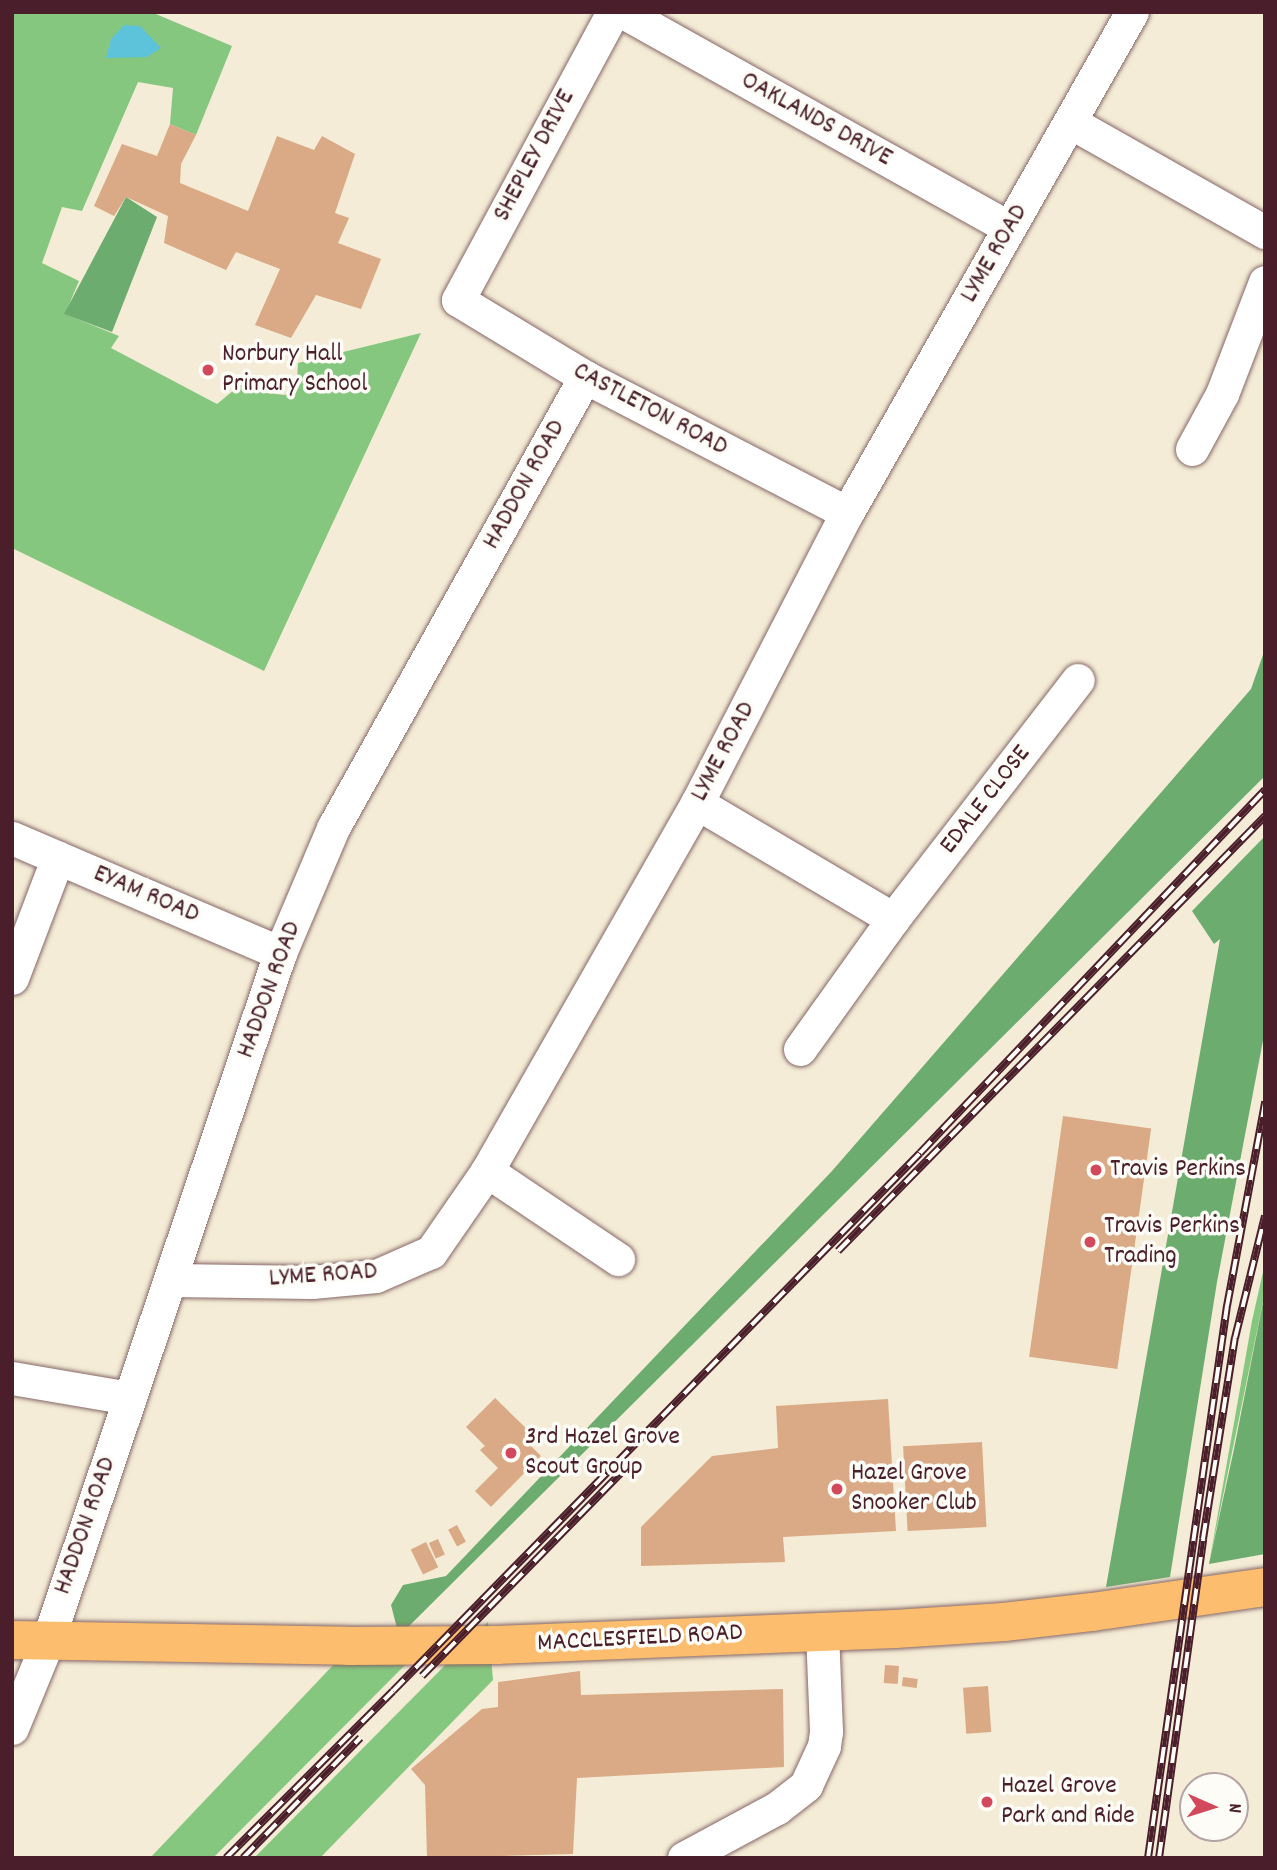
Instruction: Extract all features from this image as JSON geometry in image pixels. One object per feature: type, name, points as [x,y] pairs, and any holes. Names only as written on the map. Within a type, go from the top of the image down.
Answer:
[{"type":"highway","name":"MACCLESFIELD ROAD","points":[[29,1641],[497,1645],[822,1632],[1004,1622],[1265,1587]]},
{"type":"street","name":"SHEPLEY DRIVE","points":[[458,300],[613,12]]},
{"type":"street","name":"OAKLANDS DRIVE","points":[[623,12],[1009,228]]},
{"type":"street","name":"LYME ROAD","points":[[172,1280],[312,1282],[376,1276],[431,1252],[487,1171],[698,803],[847,513],[1072,122],[1132,12]]},
{"type":"street","points":[[1072,122],[1265,232]]},
{"type":"street","points":[[1192,449],[1222,394],[1265,282]]},
{"type":"street","name":"CASTLETON ROAD","points":[[458,300],[585,377],[847,513]]},
{"type":"street","name":"HADDON ROAD","points":[[12,1728],[29,1641],[129,1398],[172,1280],[280,953],[333,828],[585,377]]},
{"type":"street","name":"EDALE CLOSE","points":[[800,1049],[893,919],[1079,680]]},
{"type":"street","points":[[698,803],[893,919]]},
{"type":"street","name":"EYAM ROAD","points":[[12,838],[280,953]]},
{"type":"street","points":[[12,978],[58,857]]},
{"type":"street","points":[[487,1171],[618,1259]]},
{"type":"street","points":[[12,1378],[129,1398]]},
{"type":"street","points":[[684,1858],[777,1808],[806,1786],[824,1746],[826,1731],[822,1632]]},
{"type":"green space","points":[[12,12],[151,12],[232,46],[196,135],[170,124],[173,88],[138,82],[82,211],[62,207],[42,263],[79,281],[65,314],[119,336],[111,348],[217,404],[250,377],[266,393],[285,395],[297,382],[298,363],[421,333],[264,671],[12,548]]},
{"type":"green space","points":[[126,197],[157,217],[112,332],[64,314]]},
{"type":"green space","points":[[1265,649],[1265,776],[399,1636],[391,1605],[403,1585],[446,1576],[832,1171],[1251,689]]},
{"type":"green space","points":[[1265,836],[1265,1030],[1217,1282],[1170,1577],[1106,1587],[1220,939],[1214,944],[1192,911]]},
{"type":"green space","points":[[1265,1263],[1265,1292],[1209,1564],[1252,1321]]},
{"type":"green space","points":[[1265,1292],[1265,1554],[1209,1564],[1234,1449]]},
{"type":"green space","points":[[488,1622],[493,1680],[320,1858],[254,1858]]},
{"type":"green space","points":[[410,1660],[213,1858],[150,1858],[337,1661]]},
{"type":"water","points":[[124,25],[140,26],[161,48],[147,57],[106,58],[111,39]]},
{"type":"building","points":[[170,124],[196,135],[181,164],[180,183],[248,211],[277,136],[314,150],[322,136],[355,154],[335,213],[349,218],[338,243],[381,259],[361,309],[316,295],[291,338],[255,325],[280,269],[236,252],[226,270],[164,243],[168,216],[126,197],[114,216],[94,206],[122,144],[157,156]]},
{"type":"building","name":"Travis Perkins Trading","points":[[1063,1116],[1151,1128],[1117,1369],[1029,1357]]},
{"type":"building","name":"3rd Hazel Grove Scout Group","points":[[495,1398],[532,1434],[526,1441],[541,1456],[491,1507],[475,1491],[498,1468],[480,1450],[485,1446],[466,1427]]},
{"type":"building","points":[[888,1399],[896,1531],[783,1537],[785,1562],[641,1566],[641,1527],[712,1456],[778,1448],[776,1406]]},
{"type":"building","points":[[982,1442],[986,1527],[908,1531],[903,1446]]},
{"type":"building","points":[[457,1525],[466,1542],[457,1546],[448,1530]]},
{"type":"building","points":[[438,1539],[445,1555],[436,1559],[429,1543]]},
{"type":"building","points":[[426,1542],[438,1567],[423,1575],[411,1549]]},
{"type":"building","points":[[885,1665],[899,1666],[898,1684],[884,1683]]},
{"type":"building","points":[[580,1671],[581,1695],[783,1689],[784,1767],[577,1778],[573,1854],[427,1858],[425,1785],[411,1769],[482,1709],[498,1707],[498,1682]]},
{"type":"building","points":[[903,1677],[918,1679],[917,1688],[902,1686]]},
{"type":"building","points":[[988,1686],[991,1732],[966,1734],[963,1688]]},
{"type":"railway","points":[[226,1858],[920,1153],[1265,790]]},
{"type":"railway","points":[[838,1251],[1265,816]]},
{"type":"railway","points":[[1148,1858],[1227,1306],[1265,1102]]},
{"type":"railway","points":[[1159,1858],[1203,1539],[1235,1338],[1265,1216]]},
{"type":"railway","points":[[422,1676],[628,1466]]},
{"type":"railway","points":[[243,1858],[360,1738]]},
{"type":"place","name":"Norbury Hall Primary School","points":[[208,370]]},
{"type":"place","name":"Travis Perkins","points":[[1096,1170]]},
{"type":"place","name":"Travis Perkins Trading","points":[[1090,1242]]},
{"type":"place","name":"3rd Hazel Grove Scout Group","points":[[511,1453]]},
{"type":"place","name":"Hazel Grove Snooker Club","points":[[837,1489]]},
{"type":"place","name":"Hazel Grove Park and Ride","points":[[987,1802]]}]
